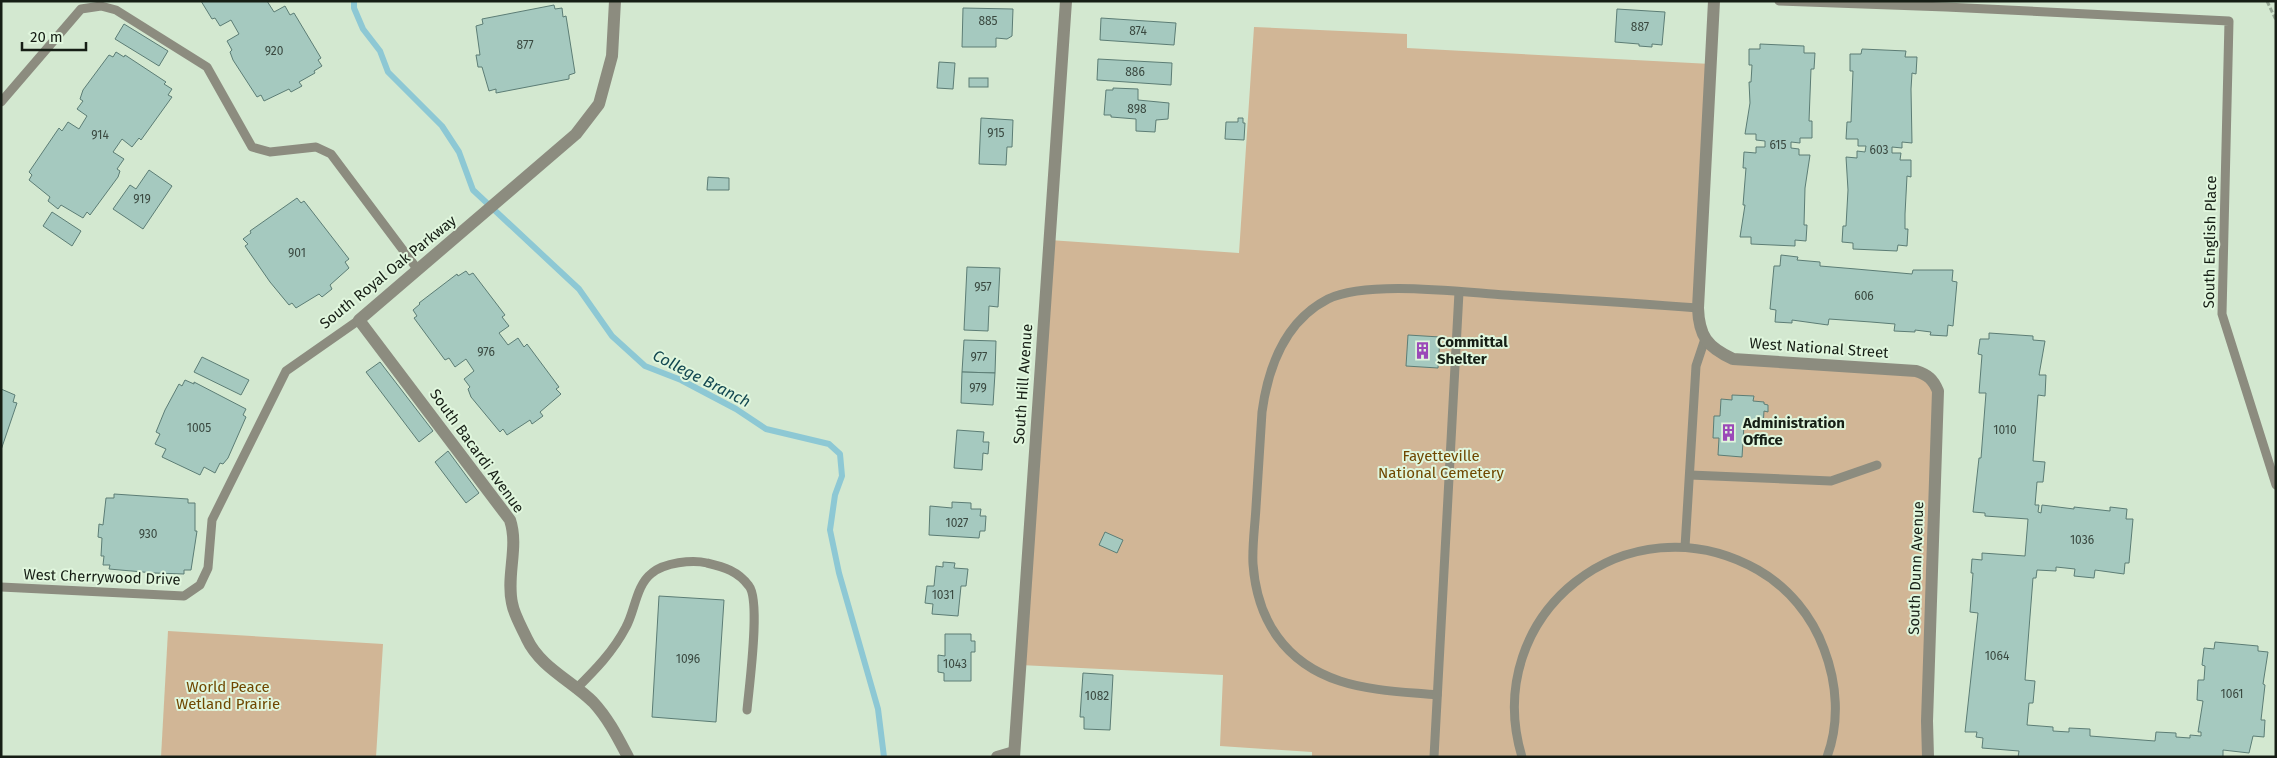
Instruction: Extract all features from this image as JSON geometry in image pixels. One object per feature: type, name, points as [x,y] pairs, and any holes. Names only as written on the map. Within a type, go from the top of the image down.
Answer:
[{"type":"street","name":"South Royal Oak Parkway","points":[[359,320],[576,134],[599,104],[612,56],[615,1]]},
{"type":"street","name":"South Hill Avenue","points":[[997,757],[1014,754],[1066,1]]},
{"type":"street","points":[[1705,339],[1699,325],[1698,308],[1714,1]]},
{"type":"street","name":"South Bacardi Avenue","points":[[359,320],[510,520],[514,532],[511,573],[512,603],[528,641],[552,670],[592,702],[616,733],[628,757]]},
{"type":"street","name":"West National Street","points":[[1705,339],[1717,352],[1733,359],[1916,371],[1926,375],[1934,382]]},
{"type":"street","name":"South Dunn Avenue","points":[[1928,757],[1927,720],[1939,401],[1934,382]]},
{"type":"lane","name":"South English Place","points":[[1778,1],[1954,7],[2228,21],[2222,314],[2276,485]]},
{"type":"lane","points":[[1,102],[81,9],[101,6],[116,10],[207,67],[252,147],[270,152],[316,147],[332,154],[418,270]]},
{"type":"lane","points":[[1438,695],[1401,692],[1341,681],[1296,659],[1265,618],[1256,592],[1253,562],[1265,390],[1273,363],[1287,335],[1306,315],[1329,299],[1371,289],[1459,292],[1698,308]]},
{"type":"lane","points":[[1434,757],[1459,292]]},
{"type":"lane","name":"South Royal Oak Parkway","points":[[200,585],[208,568],[212,520],[286,371],[359,320]]},
{"type":"lane","points":[[1685,547],[1696,366],[1705,339]]},
{"type":"lane","points":[[1690,475],[1831,481],[1877,465]]},
{"type":"lane","points":[[1522,757],[1515,725],[1517,677],[1532,633],[1549,606],[1584,574],[1612,560],[1650,549],[1685,547],[1720,553],[1763,573],[1788,593],[1808,617],[1828,660],[1835,690],[1835,722],[1827,757]]},
{"type":"lane","points":[[576,689],[606,659],[626,627],[638,593],[652,573],[674,564],[704,562],[731,569],[750,587],[755,604],[747,710]]},
{"type":"lane","name":"West Cherrywood Drive","points":[[1,587],[184,596],[200,585]]},
{"type":"path","points":[[2267,1],[2276,20]]},
{"type":"green space","name":"Fayetteville National Cemetery","points":[[1254,27],[1407,34],[1407,48],[1711,64],[1698,308],[1717,352],[1916,371],[1934,382],[1928,757],[1312,757],[1312,752],[1220,746],[1223,675],[1020,665],[1049,240],[1239,253]]},
{"type":"green space","name":"World Peace Wetland Prairie","points":[[168,631],[383,644],[376,757],[161,757]]},
{"type":"building","points":[[201,1],[267,1],[274,12],[285,6],[290,15],[294,13],[321,58],[318,60],[322,66],[314,71],[315,73],[299,82],[302,86],[291,92],[289,89],[264,101],[261,95],[257,97],[233,60],[230,52],[232,50],[227,41],[239,34],[231,20],[220,26],[215,18],[212,19]]},
{"type":"building","points":[[554,5],[555,9],[562,8],[563,17],[566,16],[575,73],[569,75],[569,79],[496,93],[496,89],[489,91],[482,67],[478,67],[476,55],[480,55],[476,26],[483,24],[482,19]]},
{"type":"building","points":[[963,8],[1013,9],[1012,36],[1007,39],[996,38],[996,47],[962,47]]},
{"type":"building","points":[[1617,9],[1665,12],[1662,45],[1652,44],[1652,47],[1615,42]]},
{"type":"building","points":[[1101,18],[1176,23],[1174,45],[1100,40]]},
{"type":"building","points":[[124,24],[168,51],[159,66],[115,39]]},
{"type":"building","points":[[1760,44],[1804,46],[1804,53],[1815,53],[1814,69],[1811,69],[1809,121],[1812,121],[1812,138],[1800,138],[1800,143],[1791,142],[1791,148],[1799,149],[1799,155],[1810,155],[1805,188],[1804,225],[1807,225],[1806,241],[1795,240],[1795,246],[1751,244],[1751,237],[1740,237],[1745,205],[1743,205],[1746,168],[1743,168],[1744,152],[1756,153],[1756,147],[1765,147],[1765,141],[1756,140],[1756,134],[1745,134],[1750,103],[1749,82],[1751,82],[1752,65],[1749,65],[1749,49],[1760,49]]},
{"type":"building","points":[[1862,49],[1906,51],[1905,57],[1917,57],[1916,74],[1912,73],[1911,89],[1912,143],[1902,142],[1902,148],[1892,147],[1892,153],[1901,153],[1900,160],[1911,160],[1911,177],[1907,176],[1905,214],[1905,229],[1908,229],[1907,246],[1898,245],[1897,251],[1853,249],[1853,243],[1842,242],[1843,226],[1846,226],[1848,190],[1846,157],[1857,158],[1857,151],[1865,152],[1866,146],[1858,146],[1858,139],[1846,139],[1847,122],[1851,122],[1853,71],[1850,71],[1850,54],[1861,54]]},
{"type":"building","points":[[116,52],[124,57],[125,55],[166,82],[164,84],[172,89],[168,95],[172,97],[141,140],[139,138],[132,147],[122,139],[113,152],[124,159],[117,169],[120,171],[118,177],[90,215],[87,212],[83,218],[61,205],[58,209],[48,201],[50,197],[29,180],[32,175],[29,172],[59,128],[62,131],[68,122],[79,129],[87,116],[77,109],[83,101],[80,99],[83,90],[109,55],[113,57]]},
{"type":"building","points":[[1098,59],[1172,63],[1171,85],[1097,80]]},
{"type":"building","points":[[939,62],[955,63],[953,89],[937,88]]},
{"type":"building","points":[[969,78],[988,78],[988,87],[969,87]]},
{"type":"building","points":[[1113,88],[1138,89],[1138,100],[1169,103],[1168,119],[1156,120],[1155,132],[1136,131],[1136,119],[1104,115],[1106,90],[1113,90]]},
{"type":"building","points":[[981,118],[1013,120],[1012,147],[1007,147],[1006,165],[979,164]]},
{"type":"building","points":[[1238,118],[1243,118],[1243,123],[1245,123],[1244,140],[1225,139],[1226,122],[1238,122]]},
{"type":"building","points":[[149,170],[172,186],[143,229],[113,209],[130,185],[136,189]]},
{"type":"building","points":[[708,177],[729,178],[729,190],[707,190]]},
{"type":"building","points":[[297,198],[301,203],[304,201],[349,259],[345,262],[349,268],[330,285],[332,289],[322,297],[319,294],[296,308],[292,303],[289,305],[270,282],[245,246],[248,244],[243,239],[251,233],[250,231]]},
{"type":"building","points":[[52,212],[81,231],[72,246],[43,226]]},
{"type":"building","points":[[1781,255],[1798,257],[1797,260],[1820,262],[1820,266],[1912,274],[1913,270],[1953,270],[1952,281],[1957,282],[1953,326],[1948,325],[1947,336],[1930,335],[1931,332],[1915,330],[1915,332],[1894,331],[1895,324],[1871,322],[1829,319],[1828,325],[1792,320],[1792,323],[1775,322],[1776,310],[1770,309],[1774,266],[1780,266]]},
{"type":"building","points":[[967,267],[1000,268],[998,307],[989,306],[988,331],[964,330]]},
{"type":"building","points":[[466,271],[469,275],[473,273],[505,315],[502,317],[509,326],[499,333],[508,345],[518,338],[524,347],[527,344],[559,387],[556,389],[561,394],[540,412],[543,416],[532,424],[530,420],[507,435],[503,429],[500,432],[471,397],[468,389],[470,387],[464,379],[474,371],[466,359],[455,367],[449,358],[445,360],[414,318],[417,316],[413,310],[419,303],[457,274],[458,276]]},
{"type":"building","points":[[1989,333],[2033,336],[2033,340],[2045,341],[2039,375],[2046,375],[2045,396],[2038,395],[2033,461],[2045,462],[2043,482],[2037,482],[2035,505],[2039,505],[2038,512],[2041,513],[2042,505],[2110,511],[2110,507],[2127,509],[2126,519],[2133,519],[2129,563],[2125,563],[2124,574],[2095,570],[2094,578],[2074,576],[2075,569],[2056,567],[2056,571],[2037,570],[2036,578],[2033,578],[2025,680],[2035,681],[2033,703],[2029,703],[2027,725],[2053,727],[2053,731],[2069,732],[2069,728],[2090,729],[2090,736],[2155,741],[2156,732],[2176,733],[2176,737],[2190,738],[2190,735],[2201,736],[2201,732],[2198,732],[2203,701],[2197,700],[2198,680],[2204,680],[2205,666],[2202,665],[2204,648],[2214,649],[2215,642],[2258,646],[2258,651],[2268,652],[2263,684],[2265,685],[2261,720],[2265,720],[2264,737],[2253,736],[2249,753],[2223,750],[2223,757],[2018,757],[2019,751],[1982,748],[1983,738],[1976,737],[1977,732],[1965,732],[1978,613],[1970,612],[1973,573],[1971,573],[1972,559],[1982,560],[1982,553],[2025,556],[2028,519],[1985,516],[1985,513],[1973,512],[1979,458],[1981,458],[1986,393],[1979,393],[1982,355],[1978,354],[1980,339],[1989,339]]},
{"type":"building","name":"Committal Shelter","points":[[1408,335],[1440,337],[1438,368],[1406,366]]},
{"type":"building","points":[[964,340],[996,341],[995,373],[962,372]]},
{"type":"building","points":[[202,357],[249,380],[241,395],[194,372]]},
{"type":"building","points":[[380,362],[433,431],[419,442],[366,372]]},
{"type":"building","points":[[962,372],[995,373],[993,405],[961,403]]},
{"type":"building","points":[[185,380],[194,384],[194,382],[246,409],[243,415],[246,417],[228,458],[223,464],[220,463],[215,473],[204,467],[200,475],[162,457],[166,449],[155,444],[160,434],[156,432],[165,410],[179,384],[182,386]]},
{"type":"building","points":[[1,389],[15,395],[13,402],[17,403],[1,450]]},
{"type":"building","name":"Administration Office","points":[[1732,395],[1754,396],[1753,401],[1764,402],[1764,404],[1768,405],[1768,412],[1764,411],[1763,426],[1744,425],[1742,457],[1718,455],[1719,438],[1713,438],[1714,416],[1720,416],[1721,399],[1732,400]]},
{"type":"building","points":[[957,430],[984,432],[983,442],[989,442],[988,454],[983,453],[982,470],[954,468]]},
{"type":"building","points":[[448,451],[479,493],[466,503],[435,462]]},
{"type":"building","points":[[114,494],[188,499],[188,503],[195,503],[195,531],[197,531],[191,570],[184,570],[184,574],[154,573],[109,569],[110,565],[103,565],[104,556],[101,556],[102,538],[98,537],[99,524],[103,525],[106,498],[114,498]]},
{"type":"building","points":[[952,502],[971,503],[971,509],[981,509],[980,516],[986,516],[985,531],[980,531],[979,538],[929,535],[930,506],[952,508]]},
{"type":"building","points":[[1105,532],[1123,540],[1117,553],[1099,545]]},
{"type":"building","points":[[943,562],[955,563],[954,568],[968,569],[966,586],[961,586],[958,616],[932,614],[933,604],[925,603],[927,586],[934,586],[936,566],[943,567]]},
{"type":"building","points":[[659,596],[724,600],[716,722],[652,717]]},
{"type":"building","points":[[945,634],[971,634],[971,641],[975,641],[975,652],[971,652],[971,681],[944,681],[944,673],[938,672],[938,655],[945,656]]},
{"type":"building","points":[[1083,673],[1113,675],[1110,730],[1084,729],[1084,717],[1080,717]]},
{"type":"waterway","name":"College Branch","points":[[354,1],[354,8],[363,29],[380,51],[388,72],[442,126],[459,152],[473,190],[579,289],[612,336],[645,366],[681,380],[736,409],[766,429],[829,444],[840,454],[842,476],[835,495],[830,530],[839,573],[878,709],[884,757]]},
{"type":"place","name":"Committal Shelter","points":[[1423,351]]},
{"type":"place","name":"Administration Office","points":[[1729,432]]}]
